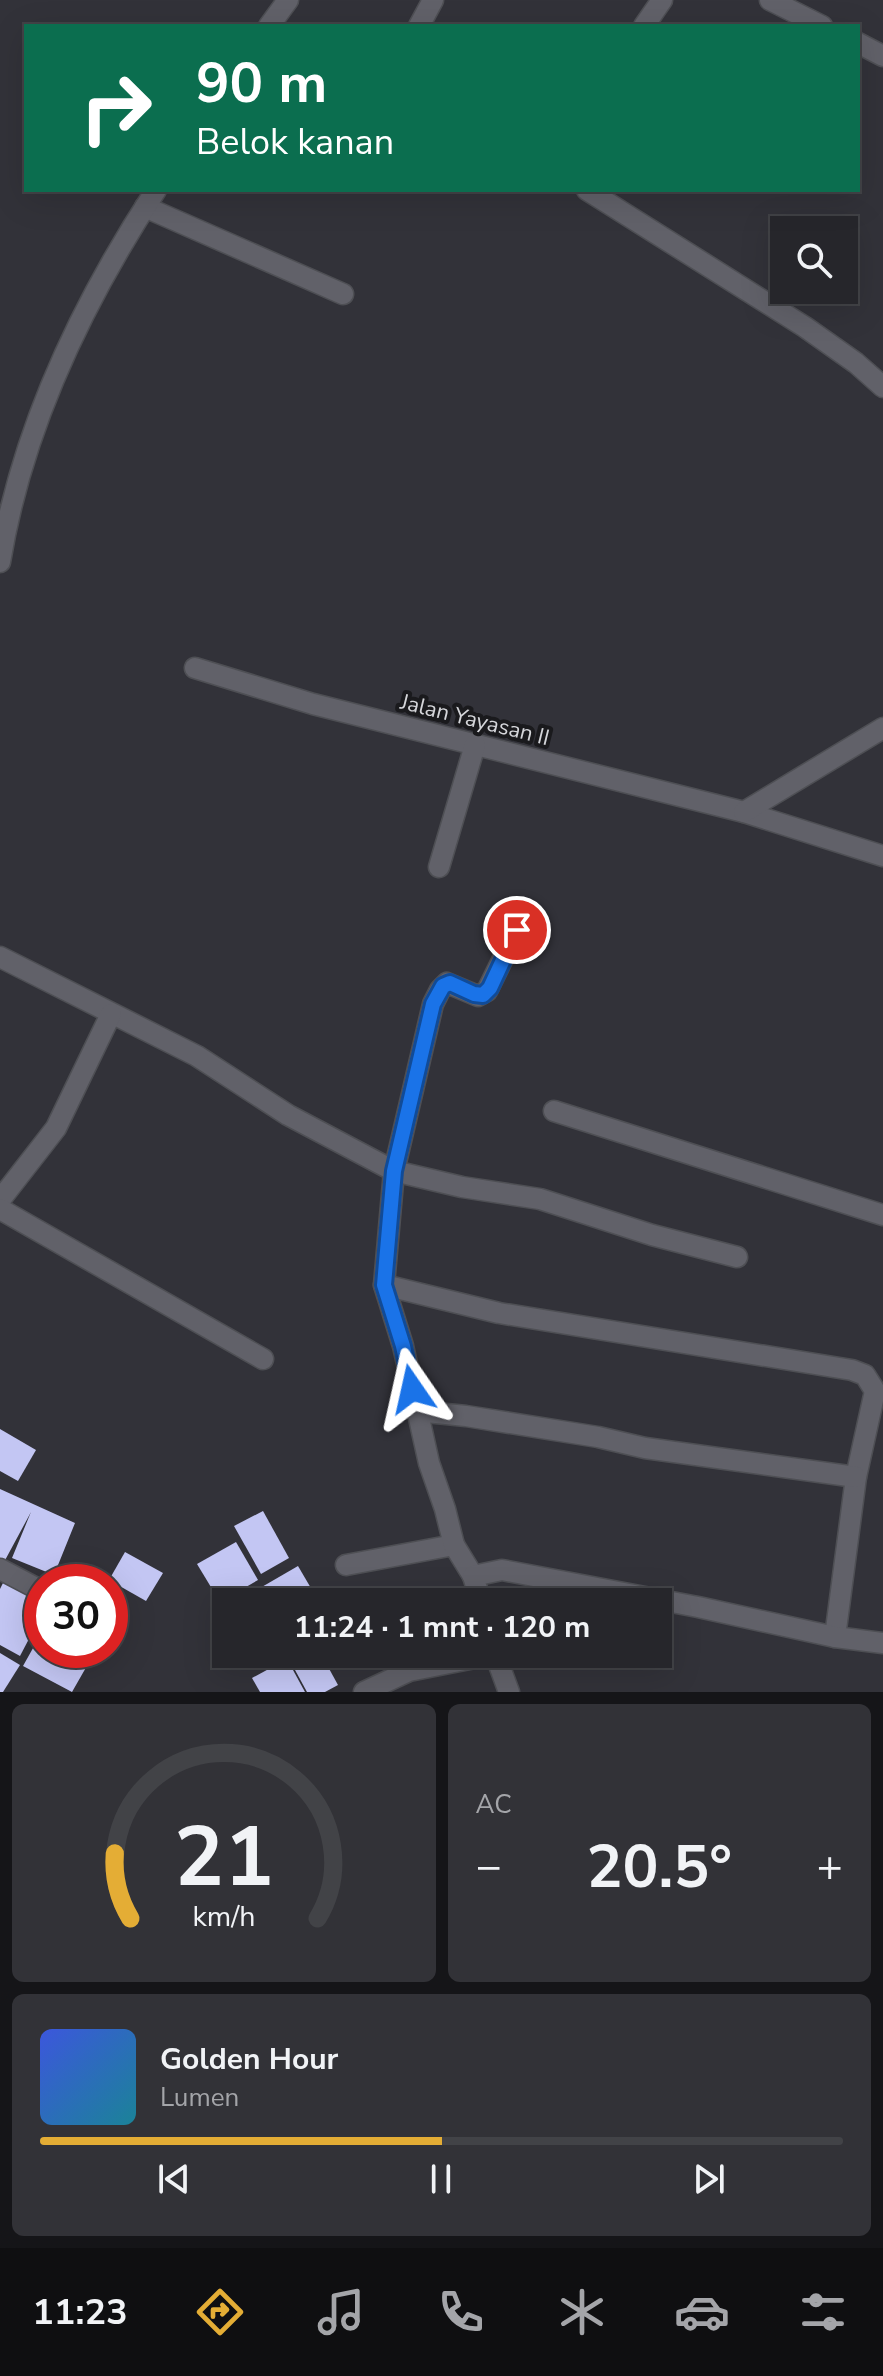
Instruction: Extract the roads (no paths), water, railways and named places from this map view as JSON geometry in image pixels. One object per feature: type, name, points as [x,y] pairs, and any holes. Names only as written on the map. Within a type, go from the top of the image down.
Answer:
[{"type":"street","points":[[270,24],[288,0]]},
{"type":"street","points":[[420,24],[433,0]]},
{"type":"street","points":[[645,24],[662,0]]},
{"type":"street","points":[[770,0],[818,24]]},
{"type":"street","points":[[860,44],[883,56]]},
{"type":"street","points":[[590,192],[805,327],[856,363],[883,387]]},
{"type":"street","points":[[0,562],[11,503],[44,400],[115,254],[151,198],[343,294]]},
{"type":"street","name":"Jalan Yayasan II","points":[[195,668],[313,704],[744,812],[883,856]]},
{"type":"street","points":[[744,812],[883,728]]},
{"type":"street","points":[[439,867],[475,745]]},
{"type":"street","points":[[477,1588],[454,1545],[429,1463],[403,1346],[384,1285],[394,1171],[433,1004],[440,990],[450,983],[483,995],[490,988],[517,930]]},
{"type":"street","points":[[1,959],[197,1056],[288,1115],[394,1171],[462,1187],[540,1199],[652,1235],[737,1257]]},
{"type":"street","points":[[0,1200],[56,1128],[111,1014]]},
{"type":"street","points":[[554,1111],[883,1215]]},
{"type":"street","points":[[0,1209],[263,1359]]},
{"type":"street","points":[[384,1285],[499,1313],[859,1372],[868,1378],[875,1391],[856,1477],[835,1637]]},
{"type":"street","points":[[416,1411],[598,1437],[645,1448],[856,1477]]},
{"type":"street","points":[[346,1565],[454,1545]]},
{"type":"street","points":[[0,1569],[24,1582]]},
{"type":"street","points":[[473,1576],[502,1570],[835,1637],[883,1643]]},
{"type":"street","points":[[364,1692],[409,1671],[424,1668]]},
{"type":"street","points":[[500,1668],[509,1692]]}]
